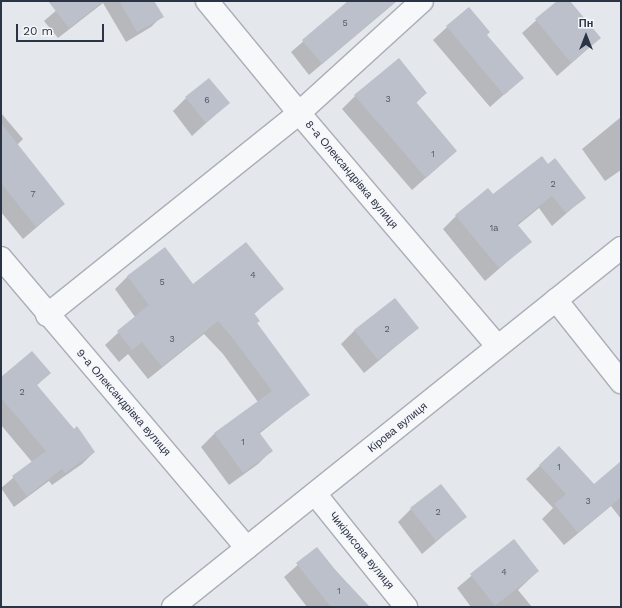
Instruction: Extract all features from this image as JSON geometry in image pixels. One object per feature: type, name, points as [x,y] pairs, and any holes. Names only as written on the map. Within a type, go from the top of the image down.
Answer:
[{"type":"street","name":"8-а Олександрівка вулиця","points":[[207,1],[299,113],[497,346]]},
{"type":"street","points":[[47,315],[299,113],[422,1]]},
{"type":"street","name":"Кірова вулиця","points":[[173,607],[316,495],[497,346],[621,248]]},
{"type":"street","name":"9-а Олександрівка вулиця","points":[[1,258],[47,315],[247,548]]},
{"type":"street","points":[[556,300],[621,382]]},
{"type":"street","name":"Чикірисова вулиця","points":[[316,495],[406,607]]},
{"type":"building","points":[[48,1],[104,1],[69,28]]},
{"type":"building","points":[[119,1],[154,1],[164,17],[137,32]]},
{"type":"building","points":[[348,1],[396,1],[322,64],[302,40]]},
{"type":"building","points":[[557,1],[570,1],[601,38],[571,63],[535,19]]},
{"type":"building","points":[[469,7],[490,32],[487,35],[524,78],[504,95],[446,26]]},
{"type":"building","points":[[399,58],[427,93],[416,102],[457,151],[426,178],[354,95]]},
{"type":"building","points":[[209,78],[230,103],[206,123],[185,97]]},
{"type":"building","points":[[1,123],[65,204],[36,227],[1,183]]},
{"type":"building","points":[[542,156],[548,164],[555,158],[586,198],[566,213],[552,196],[517,224],[532,242],[499,268],[455,215],[488,188],[493,194]]},
{"type":"building","points":[[246,242],[284,289],[254,313],[260,321],[257,323],[310,395],[259,432],[273,451],[243,473],[214,433],[272,391],[235,341],[218,321],[162,367],[142,342],[132,350],[117,331],[149,305],[127,276],[165,247],[193,284]]},
{"type":"building","points":[[395,298],[419,328],[378,360],[354,330]]},
{"type":"building","points":[[32,351],[51,373],[37,385],[74,429],[77,426],[95,452],[65,473],[62,469],[27,496],[12,476],[46,451],[1,398],[1,377]]},
{"type":"building","points":[[559,446],[594,484],[621,461],[621,497],[578,533],[554,504],[566,494],[539,465]]},
{"type":"building","points":[[441,484],[467,517],[436,541],[410,508]]},
{"type":"building","points":[[514,539],[539,571],[495,606],[470,574]]},
{"type":"building","points":[[317,547],[337,572],[370,607],[331,607],[296,563]]}]
